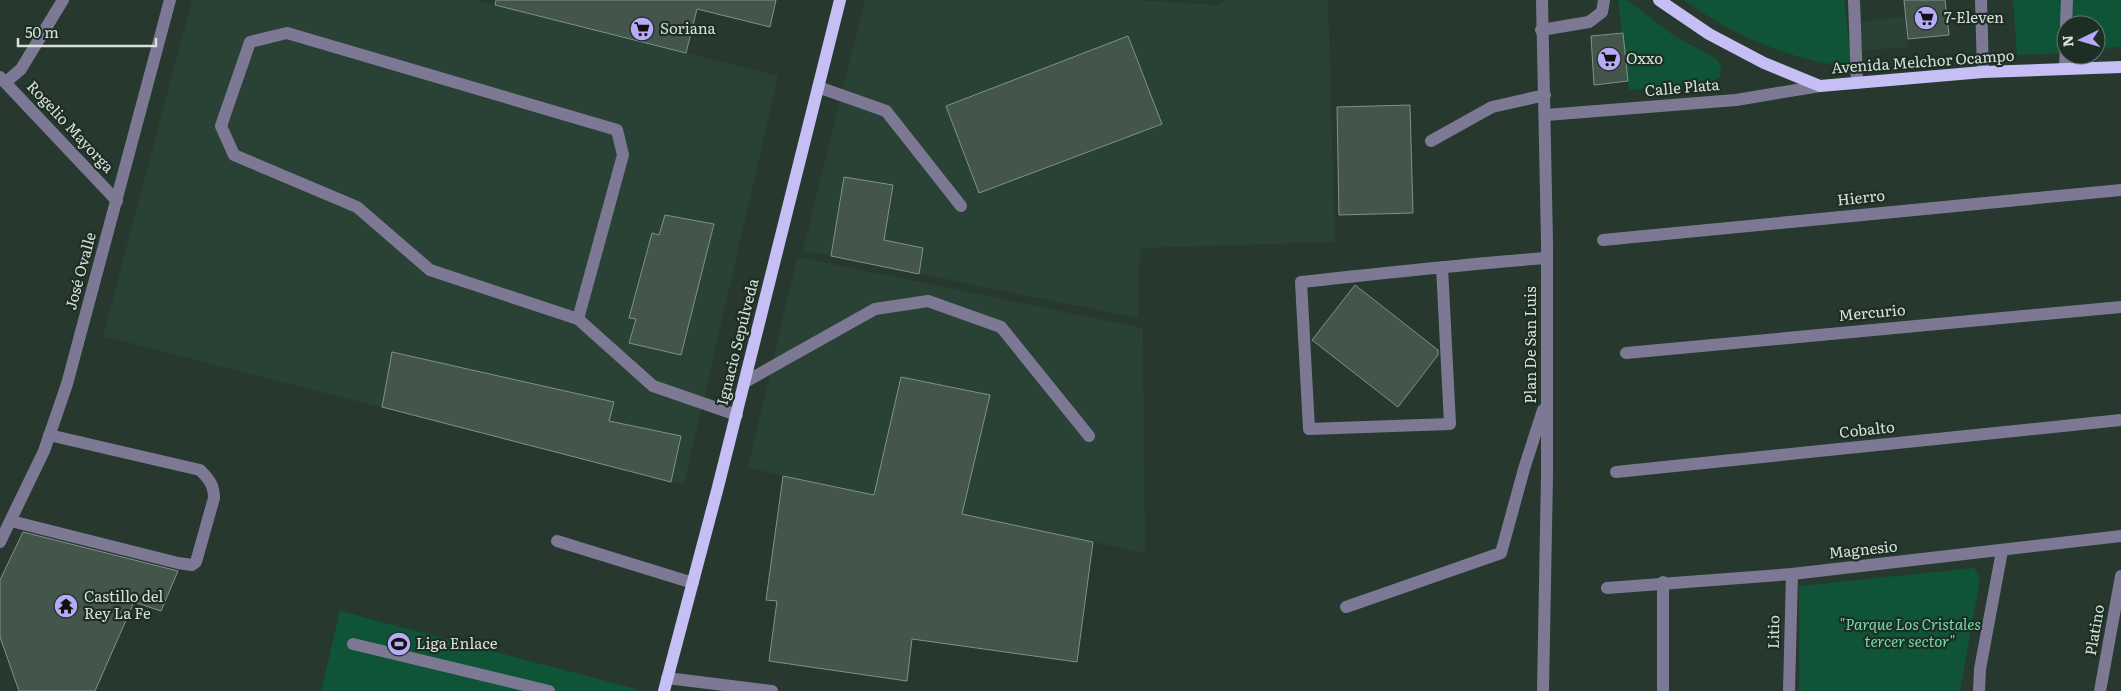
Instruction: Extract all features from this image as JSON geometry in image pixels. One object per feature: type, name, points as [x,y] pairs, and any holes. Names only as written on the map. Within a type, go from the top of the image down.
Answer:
[{"type":"main road","name":"Ignacio Sepúlveda","points":[[664,691],[737,414],[840,0]]},
{"type":"main road","name":"Avenida Melchor Ocampo","points":[[1659,0],[1710,34],[1764,63],[1820,86],[1983,72],[2121,67]]},
{"type":"street","points":[[3,80],[21,69],[63,0]]},
{"type":"street","name":"José Ovalle","points":[[0,542],[49,435],[67,384],[170,0]]},
{"type":"street","name":"Plan De San Luis","points":[[1542,0],[1541,30],[1546,115],[1547,258],[1543,691]]},
{"type":"street","points":[[1541,30],[1590,22],[1602,12],[1604,0]]},
{"type":"street","points":[[1854,0],[1857,83]]},
{"type":"street","points":[[1981,0],[1983,72]]},
{"type":"street","points":[[2066,15],[2067,0]]},
{"type":"street","points":[[578,319],[623,155],[617,130],[287,33],[250,42],[221,126],[234,156],[357,207],[430,270],[578,319],[654,386],[737,414]]},
{"type":"street","points":[[2065,65],[2065,69]]},
{"type":"street","name":"Rogelio Mayorga","points":[[3,80],[117,201]]},
{"type":"street","name":"Calle Plata","points":[[1546,115],[1736,100],[1820,86]]},
{"type":"street","points":[[818,87],[886,111],[961,206]]},
{"type":"street","points":[[1431,141],[1492,107],[1545,95]]},
{"type":"street","name":"Hierro","points":[[1603,240],[2121,190]]},
{"type":"street","points":[[1442,267],[1450,424],[1309,428],[1301,282],[1442,267],[1547,258]]},
{"type":"street","points":[[745,382],[875,309],[928,301],[1001,327],[1089,436]]},
{"type":"street","name":"Mercurio","points":[[1626,352],[2121,307]]},
{"type":"street","points":[[1346,606],[1500,553],[1547,398]]},
{"type":"street","name":"Cobalto","points":[[1616,472],[2121,420]]},
{"type":"street","points":[[11,521],[178,563],[192,565],[196,562],[214,498],[214,488],[209,479],[200,470],[49,435]]},
{"type":"street","name":"Magnesio","points":[[1607,588],[1663,582],[1792,574],[2121,536]]},
{"type":"street","points":[[557,541],[692,584]]},
{"type":"street","points":[[1979,691],[1980,669],[2002,551]]},
{"type":"street","name":"Litio","points":[[1789,691],[1792,574]]},
{"type":"street","name":"Platino","points":[[2100,691],[2121,576]]},
{"type":"street","points":[[1663,582],[1663,691]]},
{"type":"street","points":[[353,644],[549,691]]},
{"type":"street","points":[[667,678],[772,691]]},
{"type":"shaded area","points":[[192,0],[474,0],[778,76],[684,485],[103,336]]},
{"type":"shaded area","points":[[865,0],[1134,0],[1217,5],[1227,0],[1328,0],[1335,242],[1140,248],[1138,318],[803,250]]},
{"type":"shaded area","points":[[1906,16],[1908,47],[1855,51],[1852,24]]},
{"type":"shaded area","points":[[797,257],[1143,328],[1145,553],[748,468]]},
{"type":"green space","points":[[1618,0],[1627,0],[1676,37],[1716,58],[1721,66],[1720,77],[1712,82],[1629,90]]},
{"type":"green space","points":[[1684,0],[1844,0],[1852,67],[1807,59],[1764,45],[1722,25]]},
{"type":"green space","points":[[2013,0],[2121,0],[2121,46],[2106,49],[2106,15],[2056,15],[2056,53],[2017,55]]},
{"type":"green space","name":"\"Parque Los Cristales tercer sector\"","points":[[1974,568],[1980,579],[1960,691],[1799,691],[1799,586]]},
{"type":"green space","name":"Liga Enlace","points":[[340,611],[636,689],[636,691],[321,691]]},
{"type":"building","name":"Soriana","points":[[496,0],[776,0],[770,27],[697,9],[686,53],[495,5]]},
{"type":"building","name":"7-Eleven","points":[[1904,0],[1945,0],[1949,35],[1908,39]]},
{"type":"building","name":"Oxxo","points":[[1623,33],[1628,81],[1594,85],[1591,36]]},
{"type":"building","points":[[1128,36],[1162,124],[979,193],[946,106]]},
{"type":"building","points":[[1410,105],[1413,213],[1339,215],[1337,107]]},
{"type":"building","points":[[844,177],[893,185],[884,240],[923,248],[919,274],[831,256]]},
{"type":"building","points":[[665,215],[714,224],[681,355],[629,343],[636,319],[629,318],[652,233],[659,235]]},
{"type":"building","points":[[1355,285],[1438,350],[1438,355],[1398,407],[1312,340]]},
{"type":"building","points":[[392,352],[614,402],[609,421],[681,436],[671,482],[382,407]]},
{"type":"building","points":[[901,377],[990,395],[962,514],[1093,542],[1077,662],[912,639],[907,681],[769,661],[777,601],[766,600],[783,476],[874,495]]},
{"type":"building","name":"Castillo del Rey La Fe","points":[[23,532],[178,571],[161,611],[134,602],[95,691],[19,691],[0,637],[0,580]]},
{"type":"place","name":"7-Eleven","points":[[1926,18]]},
{"type":"place","name":"Soriana","points":[[642,29]]},
{"type":"place","name":"Oxxo","points":[[1609,59]]},
{"type":"place","name":"Castillo del Rey La Fe","points":[[66,606]]},
{"type":"place","name":"Liga Enlace","points":[[399,644]]}]
